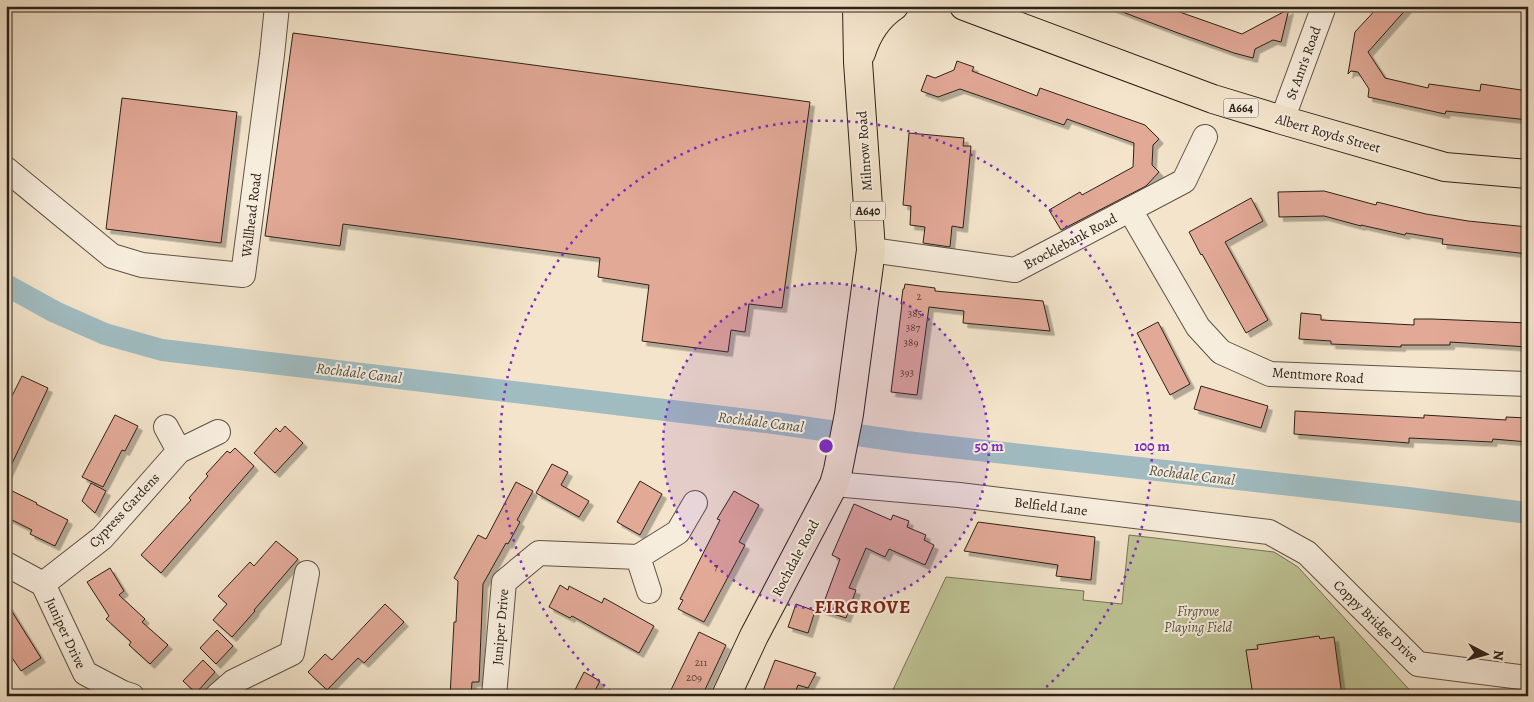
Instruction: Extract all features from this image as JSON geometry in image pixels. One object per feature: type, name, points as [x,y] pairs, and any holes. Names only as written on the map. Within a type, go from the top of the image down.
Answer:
[{"type":"main road","name":"Milnrow Road","points":[[849,414],[871,250],[858,62],[857,6]]},
{"type":"main road","points":[[858,62],[864,43],[873,26],[884,12],[894,6]]},
{"type":"main road","name":"Albert Royds Street","points":[[964,6],[1213,99],[1282,120],[1445,167],[1528,174]]},
{"type":"main road","name":"Rochdale Road","points":[[726,696],[754,636],[836,477],[849,414]]},
{"type":"street","name":"Wallhead Road","points":[[6,169],[112,256],[142,265],[243,276],[277,6]]},
{"type":"street","name":"St Ann's Road","points":[[1282,120],[1324,6]]},
{"type":"street","name":"Brocklebank Road","points":[[871,250],[1015,270],[1184,181],[1205,137]]},
{"type":"street","name":"Mentmore Road","points":[[1130,210],[1198,327],[1221,352],[1270,374],[1528,384]]},
{"type":"street","points":[[166,428],[179,451]]},
{"type":"street","name":"Cypress Gardens","points":[[43,584],[102,538],[179,451],[218,432]]},
{"type":"street","name":"Belfield Lane","points":[[836,477],[959,496],[1269,532]]},
{"type":"street","points":[[648,591],[638,557],[678,532],[695,503]]},
{"type":"street","name":"Coppy Bridge Drive","points":[[1269,532],[1307,553],[1418,664],[1528,678]]},
{"type":"street","name":"Juniper Drive","points":[[494,696],[504,582],[539,553],[638,557]]},
{"type":"street","name":"Juniper Drive","points":[[6,564],[43,584],[85,673],[125,695]]},
{"type":"street","points":[[217,696],[233,682],[292,653],[307,573]]},
{"type":"green space","name":"Firgrove Playing Field","points":[[1129,535],[1274,552],[1298,567],[1415,696],[890,696],[946,577],[1084,591],[1083,600],[1122,604]]},
{"type":"building","points":[[1112,6],[1176,6],[1174,10],[1242,34],[1289,9],[1281,42],[1273,40],[1255,49],[1253,58],[1178,33],[1112,8]]},
{"type":"building","points":[[1379,6],[1409,6],[1368,52],[1385,78],[1428,88],[1429,84],[1480,91],[1481,84],[1528,91],[1528,120],[1446,111],[1445,114],[1368,97],[1369,89],[1358,72],[1351,71],[1348,74],[1355,32]]},
{"type":"building","points":[[293,33],[810,102],[782,308],[749,304],[745,332],[731,330],[728,352],[642,341],[649,285],[598,277],[600,258],[343,224],[340,246],[265,236]]},
{"type":"building","points":[[957,61],[974,67],[972,71],[1037,96],[1040,88],[1145,125],[1159,139],[1153,145],[1152,165],[1159,172],[1146,186],[1061,230],[1049,210],[1080,192],[1082,195],[1133,167],[1134,143],[1067,119],[1064,125],[960,89],[938,97],[921,91],[927,75],[935,78],[954,70]]},
{"type":"building","points":[[122,98],[237,112],[221,243],[106,229]]},
{"type":"building","points":[[909,133],[964,138],[963,146],[971,146],[963,228],[952,226],[950,247],[923,243],[925,227],[910,225],[911,206],[903,205]]},
{"type":"building","points":[[1324,191],[1376,205],[1377,202],[1426,214],[1468,221],[1528,227],[1528,254],[1442,244],[1443,239],[1406,233],[1405,235],[1324,216],[1279,217],[1278,192]]},
{"type":"building","points":[[1251,198],[1263,221],[1225,242],[1268,320],[1246,333],[1189,232]]},
{"type":"building","points":[[905,284],[935,288],[935,291],[1043,301],[1050,331],[963,323],[964,311],[929,307],[917,395],[891,392]]},
{"type":"building","points":[[1301,313],[1321,315],[1321,320],[1414,325],[1414,319],[1528,323],[1528,347],[1450,342],[1450,345],[1401,345],[1401,347],[1331,344],[1331,341],[1299,339]]},
{"type":"building","points":[[1158,322],[1190,384],[1170,395],[1137,333]]},
{"type":"building","points":[[22,376],[48,388],[6,476],[6,418],[12,406],[8,404]]},
{"type":"building","points":[[1201,386],[1268,406],[1261,428],[1194,409]]},
{"type":"building","points":[[1295,411],[1424,418],[1424,415],[1506,420],[1506,417],[1528,418],[1528,442],[1493,439],[1492,442],[1409,438],[1409,443],[1294,434]]},
{"type":"building","points":[[115,415],[138,426],[125,451],[122,450],[103,487],[82,477]]},
{"type":"building","points":[[285,426],[303,443],[275,473],[254,453],[276,428],[280,432]]},
{"type":"building","points":[[235,448],[254,466],[161,573],[141,555],[191,500],[189,498],[208,476],[206,474],[227,451],[230,453]]},
{"type":"building","points":[[552,464],[568,472],[561,485],[589,501],[579,517],[536,493]]},
{"type":"building","points":[[640,481],[662,494],[640,535],[617,522]]},
{"type":"building","points":[[516,482],[533,491],[517,520],[520,522],[483,584],[479,682],[472,682],[471,696],[450,696],[458,581],[454,578],[478,535],[486,539]]},
{"type":"building","points":[[91,483],[106,491],[95,513],[82,501]]},
{"type":"building","points":[[6,488],[68,520],[55,546],[30,534],[32,530],[6,517]]},
{"type":"building","points":[[734,491],[759,505],[739,542],[745,545],[704,622],[678,609],[683,600],[680,599],[720,520],[717,519]]},
{"type":"building","points":[[854,504],[891,520],[893,515],[909,521],[907,527],[926,535],[924,540],[934,545],[925,565],[889,549],[885,557],[866,548],[849,588],[856,590],[846,618],[821,610],[840,559],[832,555]]},
{"type":"building","points":[[978,522],[1095,537],[1091,580],[1056,576],[1058,565],[964,551]]},
{"type":"building","points":[[276,541],[298,559],[232,637],[213,620],[227,604],[218,596],[250,562],[254,566]]},
{"type":"building","points":[[110,568],[124,591],[119,595],[145,619],[142,622],[168,645],[150,664],[129,645],[131,642],[106,619],[109,616],[87,582]]},
{"type":"building","points":[[560,585],[568,590],[569,586],[602,603],[604,598],[654,626],[639,653],[572,616],[570,618],[549,607]]},
{"type":"building","points":[[6,602],[41,658],[21,671],[6,649]]},
{"type":"building","points":[[385,604],[404,622],[364,663],[358,658],[327,690],[308,672],[325,654],[332,660]]},
{"type":"building","points":[[796,604],[815,611],[808,633],[788,627]]},
{"type":"building","points":[[217,630],[233,646],[216,664],[200,648]]},
{"type":"building","points":[[699,632],[726,645],[702,696],[668,696]]},
{"type":"building","points":[[1319,636],[1320,639],[1334,637],[1342,696],[1253,696],[1246,650],[1258,649],[1257,645]]},
{"type":"building","points":[[203,660],[215,672],[196,693],[183,681]]},
{"type":"building","points":[[775,660],[816,673],[808,688],[798,685],[794,696],[761,696]]},
{"type":"building","points":[[584,672],[600,681],[592,696],[572,696]]},
{"type":"waterway","name":"Rochdale Canal","points":[[6,285],[55,312],[105,334],[162,350],[774,423],[906,442],[1528,513]]},
{"type":"district","name":"FIRGROVE","points":[[863,606]]}]
